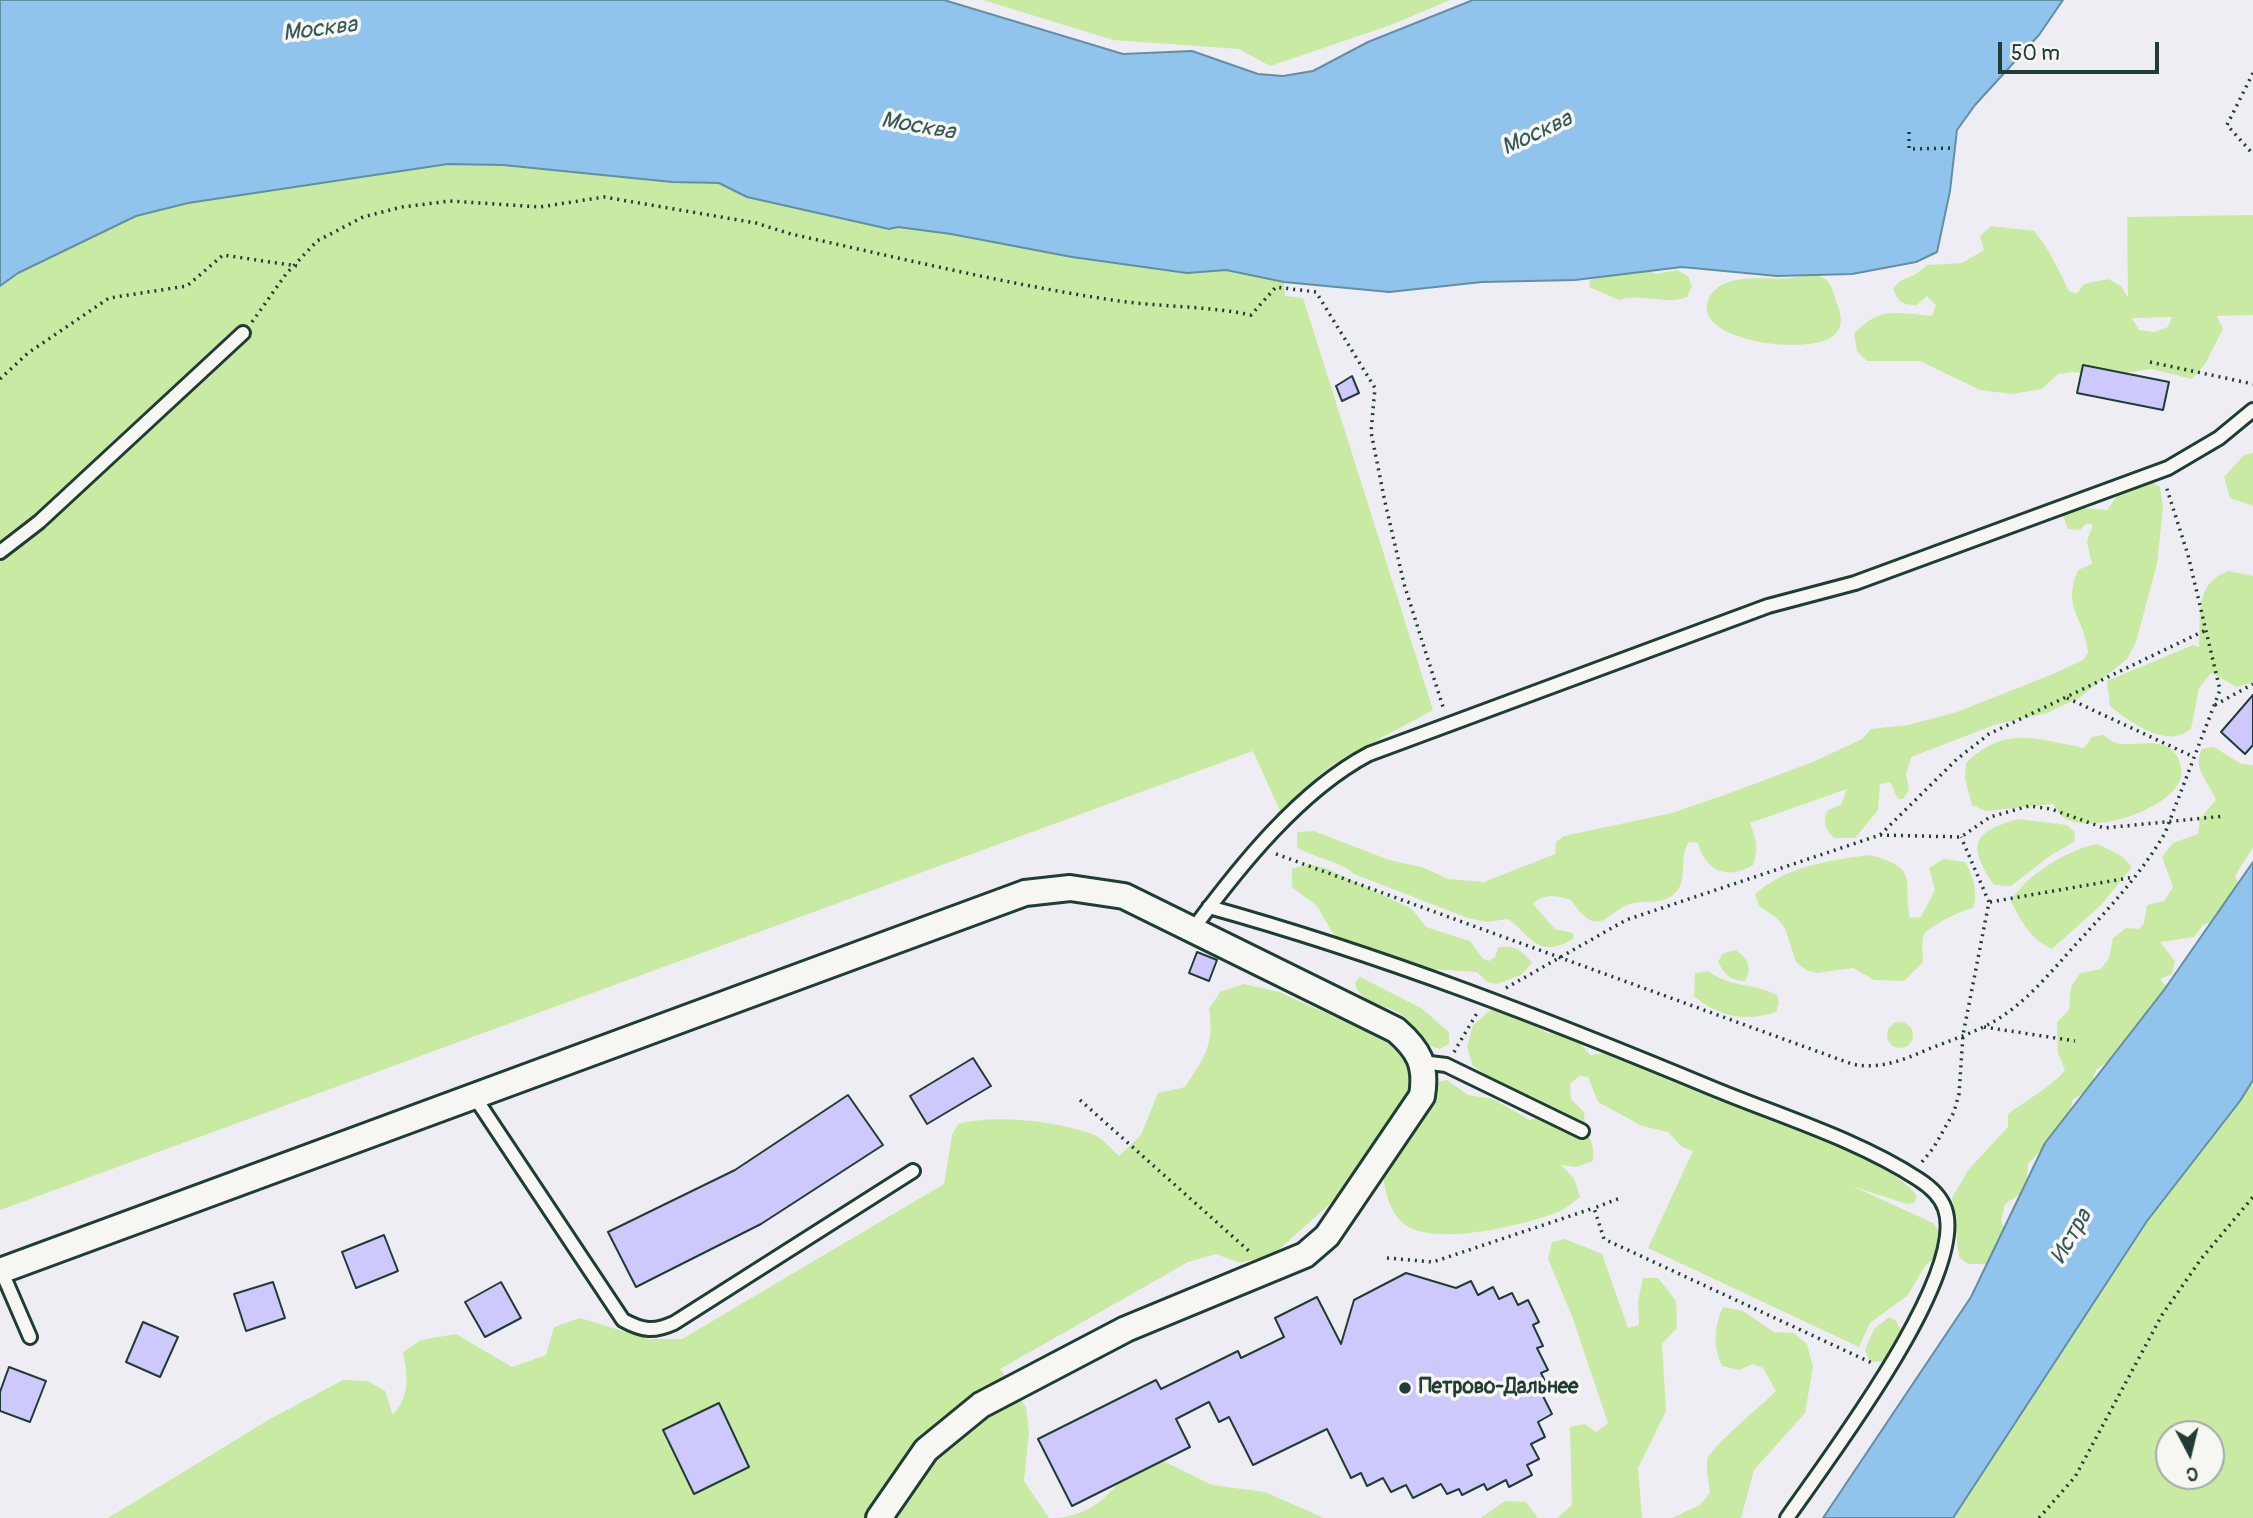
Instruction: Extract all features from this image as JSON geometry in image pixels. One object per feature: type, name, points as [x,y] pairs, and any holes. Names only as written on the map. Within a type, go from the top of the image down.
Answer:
[{"type":"street","points":[[1,1270],[1025,893],[1070,888],[1124,896],[1396,1030],[1434,1064],[1425,1076],[1422,1096],[1327,1236],[1305,1255],[1126,1329],[981,1405],[926,1450],[879,1518]]},
{"type":"lane","points":[[0,552],[39,522],[243,333]]},
{"type":"lane","points":[[1193,929],[1256,847],[1346,766],[1369,754],[1768,606],[1854,583],[2161,470],[2219,438],[2253,410]]},
{"type":"lane","points":[[1209,907],[1306,934],[1486,999],[1712,1087],[1864,1150],[1907,1173],[1938,1195],[1945,1208],[1948,1227],[1944,1255],[1925,1305],[1886,1370],[1787,1518]]},
{"type":"lane","points":[[1434,1064],[1582,1131]]},
{"type":"lane","points":[[474,1096],[623,1320],[638,1329],[657,1331],[674,1323],[913,1171]]},
{"type":"lane","points":[[1,1270],[30,1337]]},
{"type":"path","points":[[2253,73],[2227,125],[2253,154]]},
{"type":"path","points":[[1909,132],[1909,149],[1955,148]]},
{"type":"path","points":[[243,333],[286,274],[297,266],[317,241],[363,217],[402,207],[450,201],[540,207],[604,197],[756,223],[791,234],[1049,288],[1121,301],[1219,309],[1251,315],[1276,287],[1317,292],[1375,388],[1371,432],[1404,584],[1449,726]]},
{"type":"path","points":[[0,379],[28,353],[109,298],[187,286],[223,255],[297,266]]},
{"type":"path","points":[[2150,362],[2253,384]]},
{"type":"path","points":[[1256,847],[1562,956],[1852,1064],[1865,1067],[1895,1063],[1963,1035],[2018,1005],[2038,986],[2136,877],[2154,853],[2169,822],[2220,690],[2188,555],[2161,470]]},
{"type":"path","points":[[1880,835],[1957,759],[1989,734],[2206,630]]},
{"type":"path","points":[[2214,706],[2253,684]]},
{"type":"path","points":[[2067,698],[2194,757]]},
{"type":"path","points":[[1434,1064],[1486,999],[1626,920],[1880,835],[1961,837],[1990,817],[2029,806],[2051,810],[2104,828],[2225,816]]},
{"type":"path","points":[[1907,1173],[1930,1153],[1954,1112],[1959,1094],[1963,1035],[1989,902],[1961,837]]},
{"type":"path","points":[[1989,902],[2136,877]]},
{"type":"path","points":[[1982,1027],[2075,1041]]},
{"type":"path","points":[[1080,1100],[1260,1261],[1267,1272]]},
{"type":"path","points":[[2039,1518],[2075,1477],[2162,1315],[2201,1259],[2253,1197]]},
{"type":"path","points":[[1387,1258],[1433,1262],[1618,1199]]},
{"type":"path","points":[[1594,1208],[1604,1239],[1886,1370]]},
{"type":"green space","points":[[983,0],[1450,0],[1391,25],[1270,66],[1239,49],[1113,40]]},
{"type":"green space","points":[[448,164],[503,165],[703,184],[719,183],[747,197],[889,229],[898,227],[951,234],[1072,257],[1187,273],[1226,270],[1284,282],[1285,296],[1303,298],[1433,710],[1333,764],[1280,811],[1253,751],[0,1210],[0,286],[18,273],[136,216],[188,203]]},
{"type":"green space","points":[[2253,215],[2253,315],[2217,316],[2223,329],[2205,364],[2192,379],[2152,369],[2103,376],[2074,372],[2058,374],[2042,389],[2012,394],[1980,390],[1920,361],[1867,361],[1857,351],[1854,334],[1880,315],[1889,313],[1932,316],[1936,305],[1927,296],[1917,305],[1908,304],[1899,300],[1893,289],[1900,281],[1916,274],[1927,265],[1962,263],[1984,250],[1980,236],[1991,226],[2034,231],[2049,252],[2069,291],[2077,294],[2084,284],[2108,279],[2121,286],[2128,298],[2127,217]],"holes":[[[2172,317],[2168,327],[2154,332],[2139,330],[2132,318]]]},
{"type":"green space","points":[[1645,267],[1655,274],[1677,270],[1688,276],[1692,286],[1687,297],[1670,300],[1637,297],[1619,300],[1589,287],[1590,280]]},
{"type":"green space","points":[[1810,274],[1829,282],[1840,313],[1837,332],[1825,340],[1782,345],[1757,341],[1734,335],[1716,325],[1707,312],[1710,296],[1718,287],[1730,282]]},
{"type":"green space","points":[[2253,453],[2253,506],[2230,498],[2224,477],[2244,455]]},
{"type":"green space","points":[[2147,479],[2160,487],[2163,507],[2157,564],[2136,642],[2127,659],[2079,698],[2047,713],[1997,724],[1911,757],[1906,775],[1909,790],[1903,799],[1898,799],[1890,782],[1880,784],[1878,810],[1855,838],[1834,838],[1825,825],[1828,810],[1841,805],[1847,789],[1750,823],[1756,854],[1753,865],[1744,870],[1727,872],[1712,867],[1706,861],[1698,843],[1689,842],[1684,854],[1682,882],[1675,893],[1665,899],[1625,906],[1597,922],[1589,920],[1571,900],[1561,897],[1542,898],[1533,904],[1555,929],[1573,933],[1573,939],[1551,947],[1536,943],[1508,919],[1486,922],[1468,918],[1354,874],[1297,847],[1297,832],[1314,831],[1389,860],[1422,867],[1448,879],[1484,882],[1555,854],[1556,842],[1564,836],[1672,813],[1813,762],[1862,739],[1871,729],[1908,725],[1957,712],[2053,674],[2083,660],[2088,653],[2072,595],[2078,570],[2092,564],[2087,541],[2093,525],[2087,523],[2080,530],[2068,529],[2063,516],[2072,507],[2107,510],[2118,495],[2121,481]]},
{"type":"green space","points":[[2229,571],[2253,576],[2253,682],[2237,687],[2211,673],[2199,688],[2191,729],[2181,734],[2160,735],[2128,720],[2110,706],[2107,681],[2193,645],[2199,647],[2200,612],[2205,592],[2218,576]]},
{"type":"green space","points":[[2103,735],[2117,743],[2154,743],[2171,749],[2181,767],[2180,781],[2170,794],[2155,805],[2136,814],[2094,823],[2076,822],[2063,817],[2053,804],[1986,811],[1972,805],[1965,779],[1966,763],[1994,743],[2022,738],[2084,748],[2092,737]]},
{"type":"green space","points":[[2214,747],[2241,764],[2253,765],[2253,847],[2235,876],[2240,887],[2223,918],[2203,925],[2194,937],[2160,942],[2175,961],[2172,974],[2160,979],[2171,992],[2116,1056],[2097,1069],[2093,1077],[2096,1087],[2073,1099],[2068,1120],[2028,1164],[2026,1190],[2005,1204],[2001,1220],[2006,1237],[1989,1264],[1968,1264],[1959,1257],[1952,1198],[1969,1169],[2008,1127],[2008,1114],[2046,1088],[2065,1070],[2058,1053],[2057,1022],[2069,1010],[2071,987],[2080,973],[2101,969],[2109,958],[2113,938],[2126,928],[2139,929],[2144,923],[2147,905],[2164,901],[2173,887],[2162,857],[2173,843],[2198,834],[2200,819],[2216,800],[2199,763],[2202,749]]},
{"type":"green space","points":[[2018,819],[2067,825],[2075,833],[2074,842],[2051,855],[2011,886],[1994,885],[1980,860],[1979,842],[1991,829]]},
{"type":"green space","points":[[2098,844],[2123,857],[2132,867],[2101,905],[2052,949],[2032,935],[2011,902],[2026,883],[2049,865],[2075,851]]},
{"type":"green space","points":[[1870,855],[1886,860],[1903,871],[1908,885],[1910,918],[1921,917],[1935,890],[1929,868],[1943,859],[1965,862],[1974,884],[1973,908],[1947,919],[1924,934],[1923,962],[1904,981],[1874,980],[1853,968],[1817,973],[1806,970],[1796,962],[1785,928],[1777,918],[1759,906],[1755,894],[1767,884],[1795,871],[1824,862]]},
{"type":"green space","points":[[1309,864],[1328,869],[1412,909],[1426,927],[1470,941],[1483,959],[1489,961],[1495,957],[1498,948],[1513,947],[1532,963],[1521,975],[1497,984],[1487,982],[1477,972],[1416,968],[1335,937],[1317,906],[1292,887],[1292,869]]},
{"type":"green space","points":[[1735,950],[1748,963],[1745,981],[1728,976],[1718,962],[1722,954]]},
{"type":"green space","points":[[1708,971],[1725,980],[1777,995],[1779,1003],[1776,1012],[1753,1017],[1732,1016],[1703,1003],[1694,996],[1695,973]]},
{"type":"green space","points":[[1360,977],[1421,1008],[1449,1032],[1449,1044],[1439,1049],[1430,1046],[1420,1039],[1403,1016],[1368,1000],[1357,990],[1355,982]]},
{"type":"green space","points":[[1244,984],[1279,992],[1387,1040],[1417,1070],[1414,1096],[1362,1175],[1274,1254],[1240,1263],[1216,1254],[1188,1262],[1000,1369],[1026,1407],[1029,1433],[1024,1481],[1049,1518],[108,1518],[270,1419],[343,1380],[368,1381],[385,1391],[393,1415],[405,1393],[406,1370],[403,1352],[421,1340],[456,1334],[512,1367],[546,1355],[554,1327],[580,1318],[649,1339],[682,1339],[944,1184],[952,1135],[958,1124],[1008,1119],[1063,1126],[1097,1137],[1119,1156],[1141,1135],[1158,1093],[1185,1087],[1198,1067],[1209,1041],[1209,1009],[1220,992]]},
{"type":"green space","points":[[1506,1007],[1547,1033],[1575,1036],[1590,1055],[1606,1053],[1676,1079],[1773,1116],[1864,1157],[1897,1178],[1917,1196],[1914,1203],[1907,1204],[1852,1186],[1933,1223],[1941,1235],[1938,1255],[1925,1266],[1908,1295],[1870,1323],[1859,1347],[1648,1248],[1693,1151],[1682,1147],[1668,1132],[1642,1126],[1598,1102],[1588,1077],[1579,1076],[1570,1084],[1571,1099],[1584,1112],[1593,1148],[1593,1161],[1576,1167],[1561,1165],[1574,1178],[1580,1197],[1558,1212],[1482,1231],[1439,1234],[1421,1232],[1407,1226],[1398,1218],[1388,1199],[1385,1170],[1406,1130],[1437,1082],[1447,1080],[1468,1095],[1493,1099],[1530,1120],[1544,1115],[1473,1066],[1467,1047],[1473,1025],[1491,1010]]},
{"type":"green space","points":[[1900,1022],[1909,1026],[1913,1035],[1909,1044],[1900,1048],[1891,1044],[1887,1035],[1891,1026]]},
{"type":"green space","points":[[2253,1080],[2253,1518],[1953,1518],[2147,1221]]},
{"type":"green space","points":[[1565,1239],[1602,1254],[1628,1328],[1639,1325],[1638,1301],[1643,1278],[1658,1278],[1676,1301],[1677,1328],[1662,1344],[1666,1411],[1638,1468],[1642,1518],[1557,1518],[1572,1505],[1570,1427],[1585,1424],[1596,1432],[1608,1423],[1572,1316],[1548,1259],[1552,1242]]},
{"type":"green space","points":[[1723,1307],[1743,1311],[1774,1332],[1794,1333],[1807,1344],[1813,1367],[1805,1413],[1754,1470],[1741,1518],[1672,1518],[1700,1505],[1710,1493],[1707,1460],[1710,1454],[1776,1391],[1763,1368],[1753,1364],[1739,1370],[1722,1366],[1717,1352],[1716,1336]]},
{"type":"green space","points":[[1889,1317],[1896,1321],[1901,1331],[1898,1344],[1885,1361],[1870,1362],[1865,1350],[1874,1329]]},
{"type":"green space","points":[[1151,1455],[1212,1485],[1265,1492],[1324,1518],[1055,1518],[1072,1515],[1098,1503]]},
{"type":"green space","points":[[1505,1501],[1526,1502],[1538,1518],[1481,1518]]},
{"type":"water","name":"Москва","points":[[0,0],[944,0],[1123,54],[1192,51],[1258,74],[1283,76],[1313,71],[1368,42],[1473,0],[2063,0],[2039,35],[1975,105],[1957,130],[1950,191],[1937,252],[1916,262],[1852,274],[1777,276],[1682,267],[1575,280],[1482,282],[1389,292],[1284,282],[1226,270],[1187,273],[1072,257],[951,234],[898,227],[889,229],[747,197],[719,183],[672,182],[503,165],[448,164],[188,203],[136,216],[18,273],[0,286]]},
{"type":"water","name":"Истра","points":[[2253,862],[2253,1080],[2240,1101],[2147,1221],[1953,1518],[1823,1518],[1971,1297],[2045,1143],[2164,990]]},
{"type":"building","points":[[2083,365],[2169,382],[2163,410],[2077,393]]},
{"type":"building","points":[[1352,376],[1359,393],[1342,401],[1336,386]]},
{"type":"building","points":[[2253,695],[2253,745],[2245,754],[2221,732]]},
{"type":"building","points":[[1197,952],[1217,960],[1209,981],[1189,973]]},
{"type":"building","points":[[973,1058],[991,1086],[927,1124],[910,1096]]},
{"type":"building","points":[[848,1095],[883,1145],[761,1224],[636,1287],[608,1232],[735,1170]]},
{"type":"building","points":[[384,1235],[398,1271],[356,1288],[342,1252]]},
{"type":"building","points":[[1406,1273],[1456,1288],[1471,1281],[1478,1295],[1493,1287],[1499,1299],[1512,1293],[1518,1305],[1528,1300],[1539,1322],[1533,1325],[1543,1346],[1537,1348],[1548,1370],[1541,1373],[1547,1385],[1539,1388],[1552,1414],[1538,1422],[1545,1437],[1531,1444],[1539,1459],[1527,1465],[1532,1475],[1509,1487],[1506,1480],[1487,1490],[1484,1484],[1462,1495],[1459,1489],[1447,1494],[1441,1484],[1413,1498],[1406,1485],[1391,1492],[1383,1478],[1367,1486],[1361,1473],[1351,1478],[1327,1429],[1253,1465],[1229,1417],[1219,1422],[1209,1402],[1176,1419],[1190,1447],[1072,1506],[1038,1439],[1156,1380],[1161,1389],[1238,1351],[1241,1358],[1284,1337],[1275,1318],[1317,1297],[1341,1344],[1354,1300]]},
{"type":"building","points":[[273,1282],[285,1318],[246,1331],[234,1294]]},
{"type":"building","points":[[501,1282],[521,1318],[485,1337],[465,1302]]},
{"type":"building","points":[[143,1322],[178,1337],[160,1377],[126,1362]]},
{"type":"building","points":[[9,1367],[46,1381],[30,1422],[0,1411],[0,1392]]},
{"type":"building","points":[[719,1403],[749,1467],[694,1494],[663,1430]]},
{"type":"place","name":"Петрово-Дальнее","points":[[1405,1388]]}]
